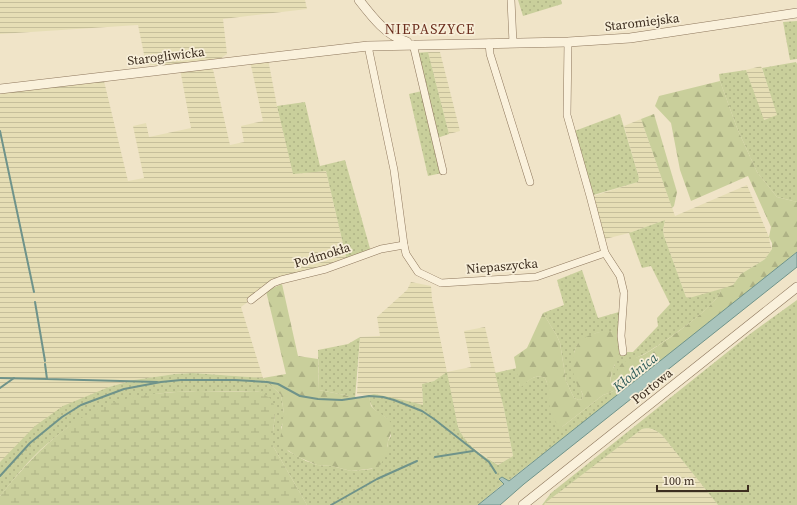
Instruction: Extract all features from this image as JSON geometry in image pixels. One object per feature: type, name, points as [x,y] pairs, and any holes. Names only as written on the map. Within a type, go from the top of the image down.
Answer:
[{"type":"street","points":[[360,0],[383,28],[386,34],[386,41],[382,45]]},
{"type":"street","points":[[511,0],[513,43]]},
{"type":"street","name":"Staromiejska","points":[[335,49],[382,45],[568,42],[630,38],[797,13]]},
{"type":"street","points":[[383,28],[400,40],[413,44],[443,171]]},
{"type":"street","points":[[568,42],[567,115],[590,196],[604,253],[620,276],[624,293],[621,336],[623,352]]},
{"type":"street","points":[[489,43],[490,54],[530,182]]},
{"type":"street","name":"Niepaszycka","points":[[368,46],[394,170],[404,245],[406,254],[418,272],[441,282],[536,277],[604,253]]},
{"type":"street","name":"Starogliwicka","points":[[0,89],[335,49]]},
{"type":"street","name":"Podmokła","points":[[251,300],[274,283],[281,280],[326,269],[381,249],[404,245]]},
{"type":"street","name":"Portowa","points":[[523,505],[797,287]]},
{"type":"shaded area","points":[[0,0],[305,0],[307,9],[223,19],[227,54],[212,65],[230,145],[244,142],[241,126],[263,121],[250,61],[268,59],[277,106],[293,173],[326,171],[347,261],[274,283],[241,307],[263,378],[193,373],[175,374],[134,380],[109,387],[0,462],[0,89],[104,81],[128,181],[144,178],[133,126],[146,123],[149,137],[191,128],[180,69],[146,64],[138,25],[0,34]]},
{"type":"shaded area","points":[[428,52],[440,52],[460,131],[449,134]]},
{"type":"shaded area","points":[[761,66],[778,116],[763,120],[746,70]]},
{"type":"shaded area","points":[[641,119],[675,216],[747,185],[769,237],[772,249],[765,259],[741,274],[733,285],[728,288],[689,298],[686,297],[664,236],[663,230],[665,220],[629,233],[601,240],[590,197],[638,182],[639,178],[624,126]]},
{"type":"shaded area","points":[[411,282],[431,286],[432,299],[447,372],[471,367],[464,331],[485,327],[513,456],[498,465],[469,445],[462,435],[458,427],[447,373],[434,381],[422,384],[423,406],[408,401],[357,394],[360,337],[380,336],[377,317],[407,290]]},
{"type":"shaded area","points":[[648,428],[662,435],[718,505],[543,504],[642,429]]},
{"type":"green space","points":[[518,0],[561,0],[562,4],[523,16]]},
{"type":"green space","points":[[797,21],[797,59],[790,60],[783,22]]},
{"type":"green space","points":[[428,52],[449,134],[437,138],[416,53]]},
{"type":"green space","points":[[796,62],[797,202],[777,197],[757,172],[737,128],[720,81],[719,74],[746,70],[764,120],[777,115],[762,68]]},
{"type":"green space","points":[[720,81],[737,128],[757,172],[777,197],[797,202],[797,252],[644,375],[603,395],[562,427],[556,423],[552,417],[545,378],[538,376],[535,377],[520,388],[514,357],[527,348],[543,313],[560,343],[566,381],[574,398],[579,400],[582,399],[583,396],[573,373],[573,358],[577,344],[580,341],[588,336],[606,331],[611,331],[618,336],[620,350],[610,379],[611,385],[622,363],[645,354],[663,343],[688,324],[711,304],[718,296],[721,289],[733,285],[741,274],[765,259],[772,249],[772,243],[769,237],[771,227],[748,176],[691,201],[680,170],[671,123],[655,106],[659,96]]},
{"type":"green space","points":[[422,91],[442,173],[428,176],[409,94]]},
{"type":"green space","points":[[305,102],[320,166],[345,160],[371,252],[347,261],[326,171],[293,174],[277,106]]},
{"type":"green space","points":[[620,114],[639,178],[638,182],[590,196],[572,132]]},
{"type":"green space","points":[[654,114],[677,192],[674,206],[672,208],[641,119]]},
{"type":"green space","points":[[665,220],[663,230],[664,236],[686,297],[689,298],[721,289],[718,296],[701,314],[664,342],[646,353],[623,363],[610,386],[612,370],[615,365],[612,331],[596,333],[581,341],[577,345],[574,352],[583,396],[582,399],[579,400],[574,398],[566,381],[560,343],[543,313],[564,305],[557,280],[582,270],[598,318],[626,310],[624,336],[625,352],[633,352],[658,326],[657,318],[670,304],[651,266],[642,268],[629,233]]},
{"type":"green space","points":[[282,284],[298,356],[318,359],[319,390],[345,395],[355,399],[369,396],[371,406],[387,418],[392,424],[387,452],[381,464],[376,468],[351,471],[332,466],[317,465],[296,456],[282,446],[280,440],[284,413],[281,395],[263,378],[286,374],[266,291]]},
{"type":"green space","points":[[797,300],[797,505],[718,505],[662,435],[655,430],[648,428],[642,429],[544,505],[542,505],[551,493],[750,334]]},
{"type":"green space","points":[[360,337],[355,399],[345,395],[319,390],[318,350],[348,344]]},
{"type":"green space","points":[[517,368],[520,387],[535,377],[538,376],[545,378],[549,388],[549,395],[562,427],[603,395],[644,375],[508,481],[502,477],[500,479],[504,483],[478,505],[307,505],[273,446],[275,414],[261,392],[231,391],[174,392],[148,395],[122,401],[97,411],[72,425],[40,450],[0,496],[0,462],[35,426],[63,406],[109,387],[134,380],[193,373],[263,378],[281,395],[284,421],[281,427],[288,451],[317,465],[332,466],[351,471],[372,469],[388,446],[388,441],[391,436],[387,418],[372,407],[369,396],[355,399],[374,394],[423,405],[422,384],[434,381],[447,372],[458,427],[470,445],[498,465],[513,456],[495,373]]},
{"type":"green space","points":[[198,391],[261,392],[271,399],[275,407],[273,446],[307,505],[0,505],[0,496],[26,465],[55,437],[88,414],[106,405],[143,395]]},
{"type":"water","points":[[797,252],[797,267],[524,484],[500,505],[478,505],[504,484],[499,479],[502,477],[509,481]]},
{"type":"waterway","points":[[0,131],[34,292]]},
{"type":"waterway","points":[[35,302],[45,361]]},
{"type":"waterway","points":[[45,364],[47,379],[157,382]]},
{"type":"waterway","points":[[0,378],[47,379]]},
{"type":"waterway","points":[[0,388],[14,378]]},
{"type":"waterway","points":[[0,476],[30,443],[62,417],[81,405],[124,389],[181,380],[235,380],[267,382],[278,384],[300,396],[318,399],[342,400],[369,396],[383,397],[394,400],[422,411],[434,419],[489,462],[496,473]]},
{"type":"waterway","points":[[435,457],[473,451]]},
{"type":"waterway","points":[[331,505],[377,479],[417,461]]},
{"type":"district","name":"NIEPASZYCE","points":[[430,29]]},
{"type":"water label","name":"Kłodnica","points":[[635,372]]}]
